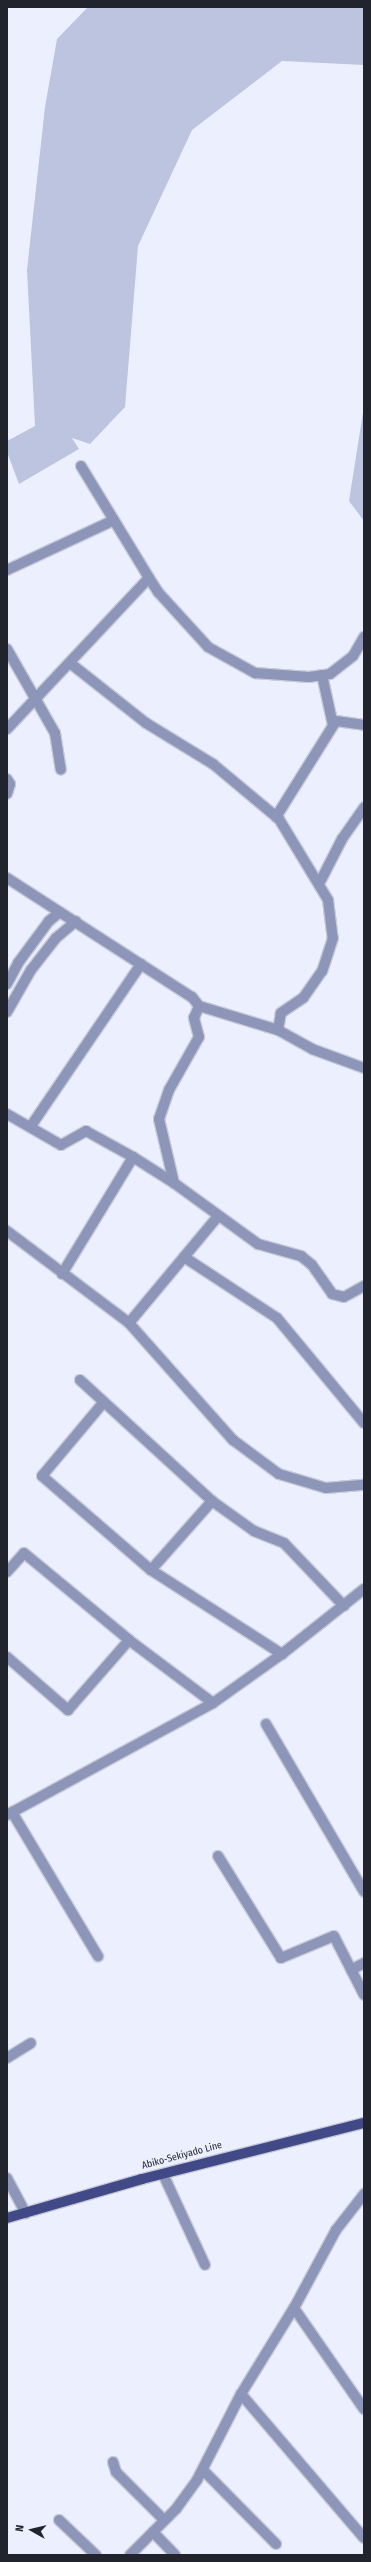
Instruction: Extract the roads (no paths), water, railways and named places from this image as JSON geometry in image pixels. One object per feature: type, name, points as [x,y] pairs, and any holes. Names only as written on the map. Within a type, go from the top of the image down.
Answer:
[{"type":"main road","name":"Abiko-Sekiyado Line","points":[[7,2218],[163,2174],[364,2123]]},
{"type":"street","points":[[81,466],[158,592],[208,647],[255,673],[309,677],[330,674],[353,656],[364,637]]},
{"type":"street","points":[[7,570],[114,520]]},
{"type":"street","points":[[7,729],[149,578]]},
{"type":"street","points":[[7,649],[55,733],[61,770]]},
{"type":"street","points":[[70,663],[146,723],[212,764],[276,817],[320,884],[328,900],[333,938],[322,971],[303,998],[281,1013],[278,1030]]},
{"type":"street","points":[[322,675],[333,725]]},
{"type":"street","points":[[276,817],[336,720],[364,725]]},
{"type":"street","points":[[7,779],[10,784],[7,794]]},
{"type":"street","points":[[320,884],[342,839],[364,807]]},
{"type":"street","points":[[7,878],[192,997],[199,1006],[278,1030],[312,1049],[364,1068]]},
{"type":"street","points":[[7,984],[22,957],[48,922],[60,912]]},
{"type":"street","points":[[7,1012],[31,970],[56,938],[76,921]]},
{"type":"street","points":[[31,1126],[141,964]]},
{"type":"street","points":[[174,1183],[159,1119],[169,1090],[199,1037],[194,1018],[199,1006]]},
{"type":"street","points":[[7,1114],[31,1126],[61,1145],[86,1131],[133,1157],[174,1183],[258,1244],[301,1256],[312,1265],[332,1294],[344,1297],[364,1286]]},
{"type":"street","points":[[62,1274],[133,1157]]},
{"type":"street","points":[[129,1323],[218,1216]]},
{"type":"street","points":[[7,1231],[62,1274],[129,1323],[233,1440],[279,1474],[326,1488],[364,1485]]},
{"type":"street","points":[[184,1257],[277,1318],[364,1423]]},
{"type":"street","points":[[80,1380],[103,1403],[212,1501],[254,1530],[284,1543],[344,1606]]},
{"type":"street","points":[[103,1403],[42,1476],[151,1570],[282,1654]]},
{"type":"street","points":[[151,1570],[212,1501]]},
{"type":"street","points":[[7,1572],[24,1552],[129,1640],[213,1703]]},
{"type":"street","points":[[98,1956],[10,1814],[213,1703],[282,1654],[364,1589]]},
{"type":"street","points":[[7,1657],[68,1710],[129,1640]]},
{"type":"street","points":[[266,1724],[364,1892]]},
{"type":"street","points":[[218,1856],[280,1958],[334,1936],[364,1995]]},
{"type":"street","points":[[351,1970],[364,1963]]},
{"type":"street","points":[[7,2058],[31,2043]]},
{"type":"street","points":[[163,2174],[205,2264]]},
{"type":"street","points":[[7,2178],[26,2213]]},
{"type":"street","points":[[130,2555],[176,2509],[203,2470],[241,2394],[294,2308],[336,2230],[364,2194]]},
{"type":"street","points":[[294,2308],[364,2410]]},
{"type":"street","points":[[241,2394],[364,2538]]},
{"type":"street","points":[[113,2462],[116,2472],[164,2520]]},
{"type":"street","points":[[203,2470],[276,2544]]},
{"type":"street","points":[[59,2520],[96,2555]]},
{"type":"street","points":[[153,2532],[175,2555]]}]
